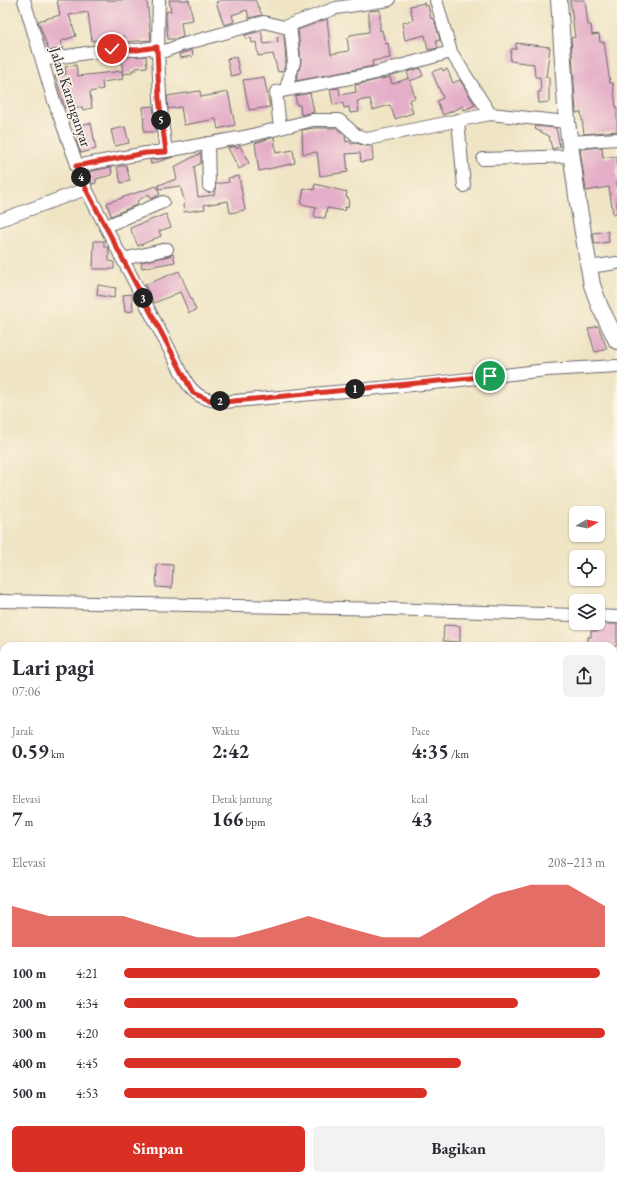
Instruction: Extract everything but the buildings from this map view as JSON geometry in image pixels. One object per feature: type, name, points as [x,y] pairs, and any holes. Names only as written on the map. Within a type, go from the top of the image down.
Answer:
[{"type":"main road","points":[[559,0],[571,149],[589,267],[600,307],[617,342]]},
{"type":"street","name":"Jalan Karanganyar","points":[[24,0],[76,166],[86,189],[193,393],[209,400],[224,402],[434,383],[547,370],[617,366]]},
{"type":"street","points":[[159,0],[157,50],[159,99],[166,152]]},
{"type":"street","points":[[42,60],[112,49],[157,50],[181,45],[264,22],[284,27],[336,8],[389,0]]},
{"type":"street","points":[[436,0],[451,52],[490,114]]},
{"type":"street","points":[[287,90],[287,85],[294,62],[290,25]]},
{"type":"street","points":[[280,128],[276,92],[371,74],[451,52]]},
{"type":"street","points":[[76,166],[146,153],[166,152],[313,120],[339,120],[356,135],[367,139],[490,114],[568,122]]},
{"type":"street","points":[[458,120],[464,186]]},
{"type":"street","points":[[483,159],[571,149],[617,139]]},
{"type":"street","points":[[208,143],[209,186]]},
{"type":"street","points":[[0,220],[86,189]]},
{"type":"street","points":[[106,226],[163,202]]},
{"type":"street","points":[[123,259],[167,249]]},
{"type":"street","points":[[589,267],[617,263]]},
{"type":"street","points":[[0,601],[387,609],[569,615]]},
{"type":"street","points":[[605,616],[617,616]]},
{"type":"route","points":[[112,49],[122,51],[157,47],[159,99],[166,152],[146,153],[113,158],[76,166],[86,189],[193,393],[200,398],[224,402],[270,396],[434,383],[490,376]]}]
